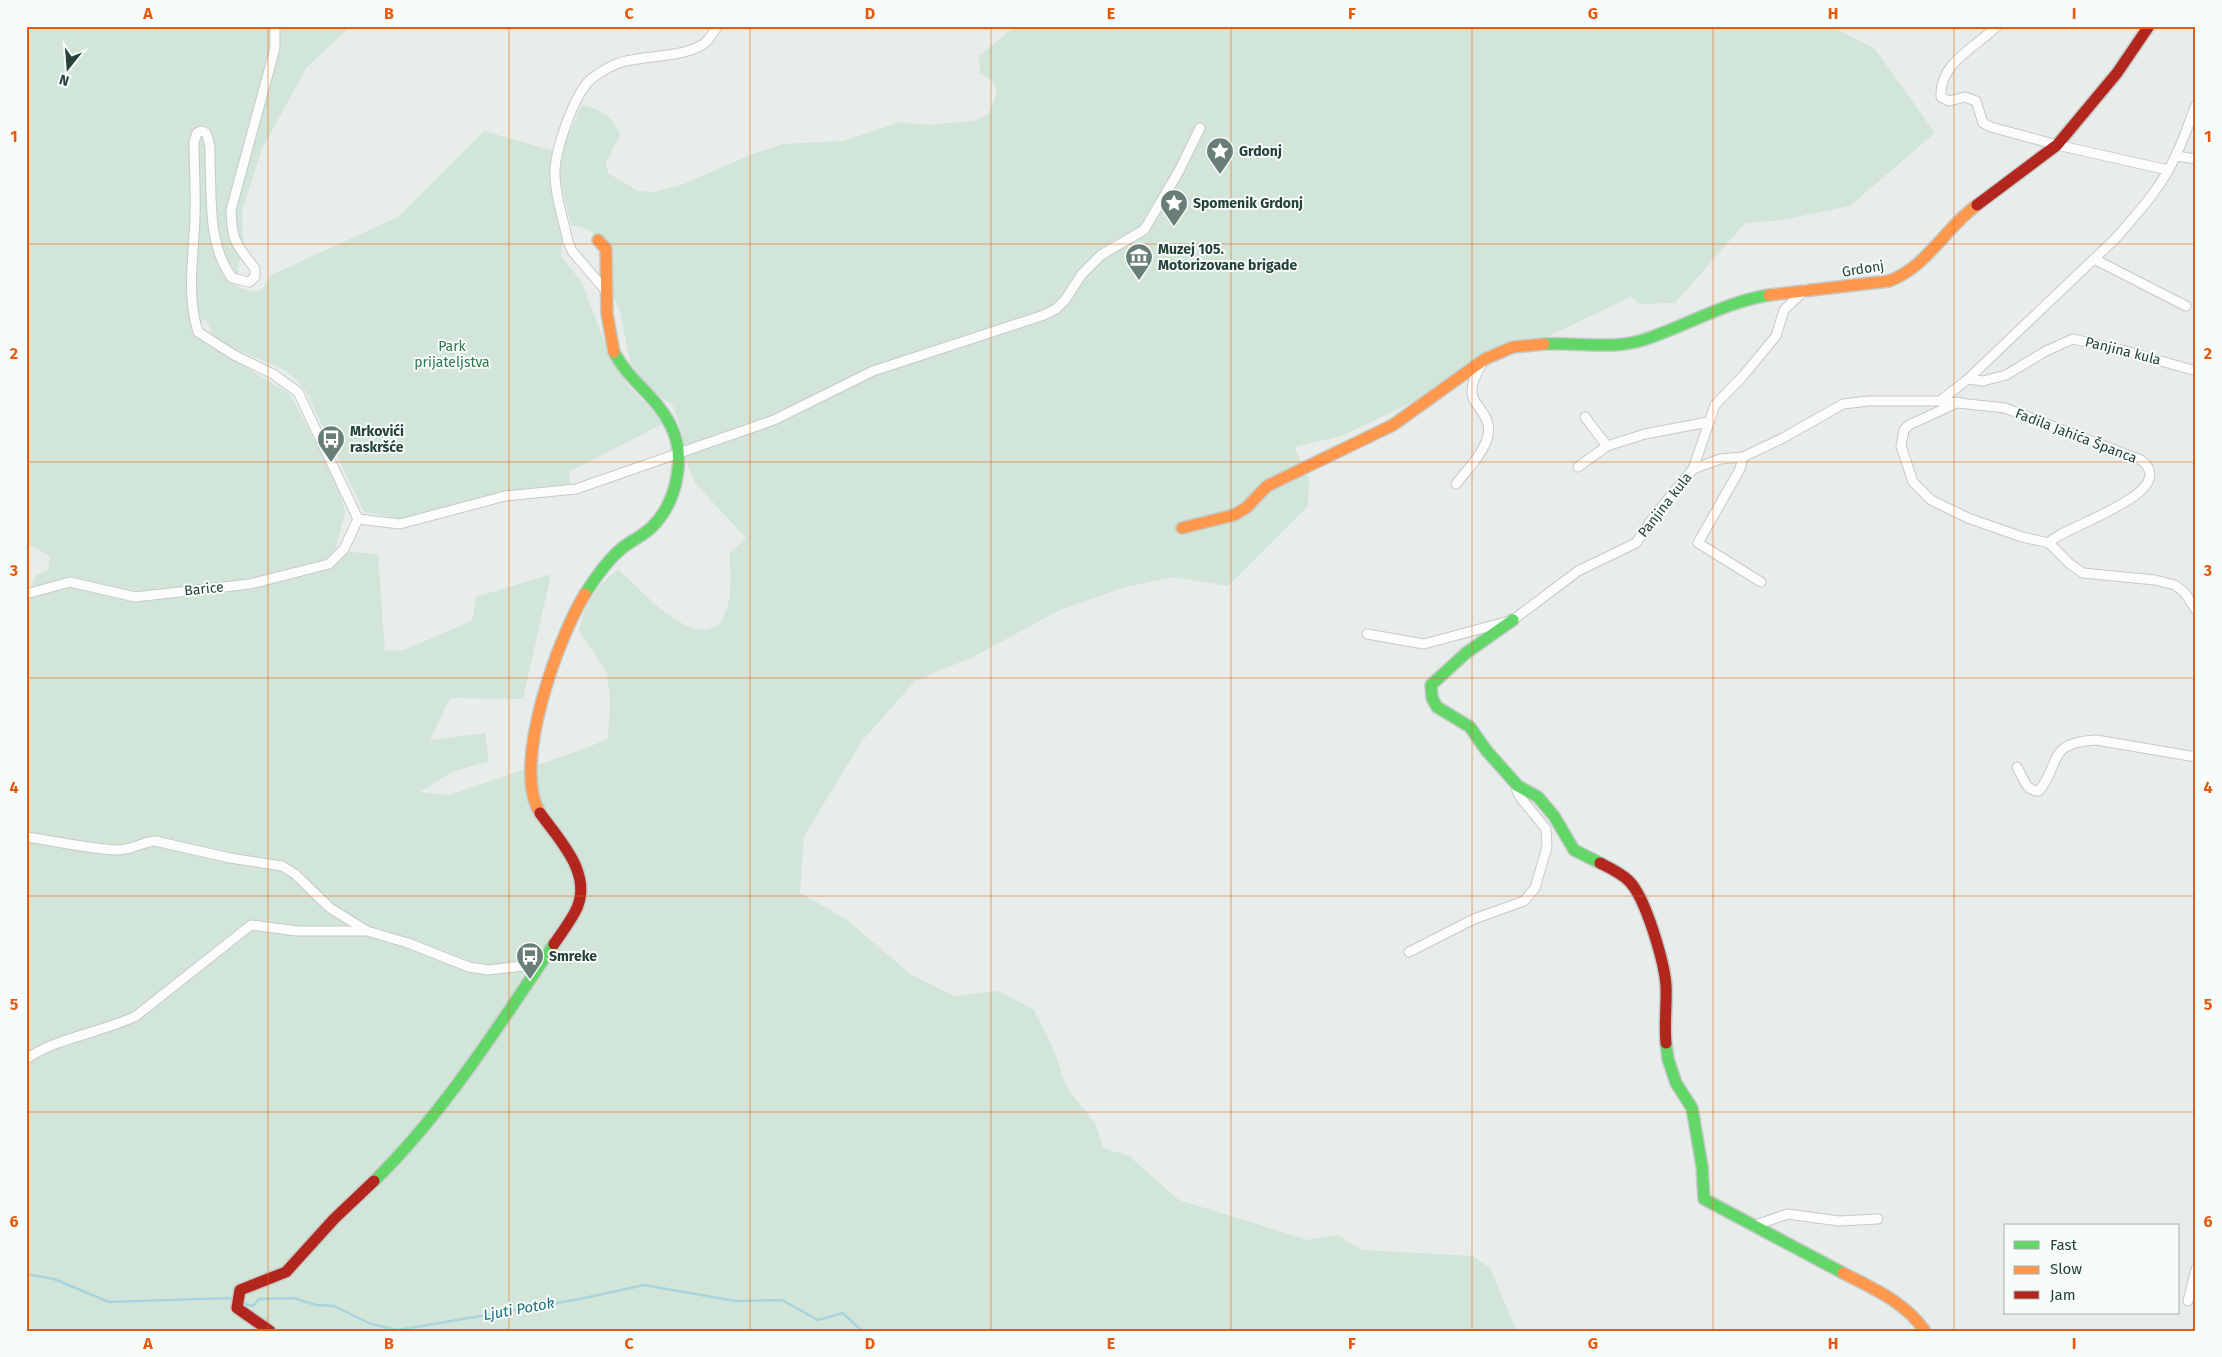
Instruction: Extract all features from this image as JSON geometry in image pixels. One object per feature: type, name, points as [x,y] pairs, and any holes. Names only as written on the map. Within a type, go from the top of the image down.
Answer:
[{"type":"street","points":[[275,26],[275,48],[230,210],[232,231],[238,249],[255,269],[255,277],[249,282],[232,278],[218,251],[213,227],[210,146],[206,133],[201,131],[197,133],[194,142],[195,218],[191,281],[193,316],[198,332],[234,355],[273,374],[298,392],[358,519],[400,524],[505,496],[576,489],[774,420],[873,371],[993,333],[1056,309],[1065,300],[1082,274],[1101,255],[1144,230],[1180,171],[1200,128]]},
{"type":"street","points":[[607,292],[572,251],[568,242],[554,173],[555,156],[561,136],[581,93],[590,80],[618,63],[644,57],[682,52],[701,45],[718,26]]},
{"type":"street","points":[[1997,26],[1957,59],[1944,81],[1941,97],[1949,101],[1965,97],[1971,98],[1978,104],[1983,124],[2057,145],[2168,170]]},
{"type":"street","name":"Grdonj","points":[[1182,528],[1234,515],[1246,508],[1266,486],[1324,460],[1393,425],[1485,358],[1513,348],[1548,344],[1599,346],[1628,343],[1643,340],[1744,299],[1806,289],[1846,287],[1889,281],[1903,276],[1972,208],[2057,145],[2117,73],[2149,26]]},
{"type":"street","points":[[1940,401],[1968,379],[2094,259],[2135,217],[2176,156],[2196,105]]},
{"type":"street","points":[[2176,156],[2196,159]]},
{"type":"street","points":[[270,1331],[243,1314],[237,1301],[240,1290],[250,1285],[279,1277],[286,1272],[334,1219],[400,1155],[451,1092],[539,964],[558,940],[576,911],[581,895],[580,877],[574,860],[559,836],[536,807],[529,781],[532,743],[568,630],[587,591],[622,548],[655,524],[669,501],[678,453],[676,435],[669,418],[621,366],[613,350],[607,292],[606,249],[598,240]]},
{"type":"street","points":[[2094,259],[2186,306]]},
{"type":"street","points":[[1693,469],[1715,404],[1743,376],[1776,336],[1784,310],[1806,289]]},
{"type":"street","name":"Panjina kula","points":[[1968,379],[1983,380],[2006,375],[2046,351],[2073,339],[2150,357],[2196,371]]},
{"type":"street","points":[[1456,484],[1488,438],[1488,422],[1484,412],[1474,400],[1471,391],[1474,380],[1485,358]]},
{"type":"street","name":"Panjina kula","points":[[1367,634],[1424,644],[1513,620],[1578,571],[1636,543],[1654,516],[1693,469],[1720,459],[1743,457],[1783,438],[1843,404],[1869,401],[1940,401]]},
{"type":"street","name":"Fadila Jahića Španca","points":[[1940,401],[2005,408],[2033,417],[2140,460],[2148,465],[2150,472],[2146,482],[2131,498],[2095,519],[2052,538],[2049,543]]},
{"type":"street","points":[[1959,402],[1909,425],[1904,430],[1901,446],[1913,482],[1931,500],[1968,518],[2022,537],[2049,543],[2070,564],[2083,573],[2155,580],[2175,585],[2185,592],[2196,610]]},
{"type":"street","points":[[1585,417],[1607,446]]},
{"type":"street","points":[[1578,467],[1607,446],[1645,434],[1708,422]]},
{"type":"street","points":[[1743,457],[1740,469],[1698,543],[1761,582]]},
{"type":"street","name":"Barice","points":[[26,594],[70,582],[135,597],[250,584],[329,564],[344,549],[358,519]]},
{"type":"street","points":[[1513,620],[1466,653],[1431,685],[1432,698],[1437,707],[1470,727],[1486,750],[1518,786],[1524,787],[1538,797],[1554,816],[1574,850],[1616,871],[1630,882],[1640,896],[1663,962],[1666,986],[1665,1032],[1668,1059],[1676,1083],[1692,1108],[1702,1166],[1702,1196],[1707,1202],[1895,1300],[1916,1318],[1924,1331]]},
{"type":"street","points":[[2017,767],[2028,788],[2033,791],[2039,791],[2044,785],[2056,754],[2073,743],[2096,740],[2196,757]]},
{"type":"street","points":[[1409,952],[1474,919],[1524,901],[1535,888],[1547,847],[1546,829],[1520,797],[1517,792],[1518,786]]},
{"type":"street","points":[[26,837],[117,850],[133,849],[155,841],[230,858],[282,866],[296,874],[330,908],[366,931]]},
{"type":"street","points":[[26,1059],[53,1044],[115,1026],[136,1016],[251,925],[297,931],[366,931],[408,943],[479,969],[539,964]]},
{"type":"street","points":[[1752,1226],[1788,1214],[1839,1221],[1878,1219]]},
{"type":"street","points":[[2188,1301],[2196,1268]]},
{"type":"green space","name":"Park prijateljstva","points":[[26,26],[351,26],[307,67],[262,149],[242,211],[243,245],[238,269],[237,287],[249,290],[258,291],[265,286],[271,275],[398,217],[484,131],[553,151],[551,173],[563,228],[561,256],[581,281],[611,359],[626,383],[664,423],[569,472],[570,484],[505,491],[401,519],[364,512],[306,392],[297,380],[284,370],[229,346],[213,335],[206,320],[191,324],[196,337],[290,394],[332,473],[344,506],[345,512],[335,551],[378,554],[385,651],[404,650],[472,621],[476,597],[551,574],[523,699],[450,698],[430,740],[485,733],[489,761],[452,772],[420,792],[449,795],[608,739],[610,699],[607,673],[579,630],[588,603],[597,589],[618,569],[668,615],[695,628],[708,629],[718,624],[725,613],[729,600],[729,554],[746,538],[695,483],[684,456],[682,432],[673,406],[648,388],[631,366],[620,312],[612,294],[613,261],[607,246],[597,236],[584,228],[571,225],[561,183],[560,163],[565,143],[582,105],[606,115],[614,123],[620,135],[606,162],[608,173],[638,191],[654,192],[681,185],[753,154],[783,144],[843,141],[900,122],[929,125],[978,120],[990,112],[997,92],[994,83],[980,73],[979,56],[1015,26],[1831,26],[1875,49],[1935,133],[1850,206],[1782,220],[1745,223],[1675,303],[1640,304],[1630,297],[1342,436],[1294,447],[1309,479],[1308,506],[1228,586],[1173,577],[1122,588],[1058,611],[973,657],[915,681],[862,741],[804,836],[800,893],[846,919],[910,974],[954,996],[999,991],[1034,1010],[1054,1050],[1066,1086],[1096,1125],[1103,1148],[1129,1156],[1179,1200],[1308,1240],[1338,1235],[1362,1250],[1473,1256],[1490,1268],[1517,1331],[26,1331],[26,600],[35,576],[48,570],[50,556],[26,543]]},
{"type":"waterway","name":"Ljuti Potok","points":[[26,1274],[54,1279],[109,1302],[229,1298],[234,1300]]},
{"type":"waterway","name":"Ljuti Potok","points":[[241,1303],[253,1306],[259,1299],[293,1298],[316,1305],[334,1306],[371,1324],[398,1330],[580,1299],[644,1285],[735,1301],[782,1300],[818,1320],[843,1313],[862,1331]]},
{"type":"traffic: fast","points":[[1544,344],[1619,345],[1631,343],[1737,303],[1769,295]]},
{"type":"traffic: fast","points":[[585,594],[616,554],[652,527],[661,517],[668,505],[677,478],[678,450],[670,424],[614,352]]},
{"type":"traffic: fast","points":[[1513,620],[1466,653],[1431,685],[1432,698],[1437,707],[1470,727],[1486,750],[1518,786],[1538,797],[1554,816],[1574,850],[1600,863]]},
{"type":"traffic: fast","points":[[374,1181],[424,1127],[447,1098],[492,1036],[554,944]]},
{"type":"traffic: fast","points":[[1666,1043],[1668,1059],[1676,1083],[1692,1108],[1702,1166],[1704,1199],[1843,1273]]},
{"type":"traffic: slow","points":[[1769,295],[1889,281],[1902,275],[1925,257],[1977,205]]},
{"type":"traffic: slow","points":[[598,240],[606,249],[607,314],[614,352]]},
{"type":"traffic: slow","points":[[1182,528],[1234,515],[1246,508],[1267,486],[1393,425],[1485,359],[1513,347],[1544,344]]},
{"type":"traffic: slow","points":[[540,813],[532,792],[531,765],[534,735],[551,670],[562,640],[585,594]]},
{"type":"traffic: slow","points":[[1843,1273],[1898,1304],[1925,1331]]},
{"type":"traffic: jam","points":[[1977,205],[2057,145],[2117,73],[2149,26]]},
{"type":"traffic: jam","points":[[540,813],[565,846],[578,872],[581,885],[580,898],[575,912],[554,944]]},
{"type":"traffic: jam","points":[[1600,863],[1619,873],[1629,881],[1642,901],[1648,915],[1665,975],[1666,1043]]},
{"type":"traffic: jam","points":[[270,1331],[237,1308],[240,1290],[286,1272],[334,1219],[374,1181]]},
{"type":"place","name":"Grdonj","points":[[1220,175]]},
{"type":"place","name":"Spomenik Grdonj","points":[[1174,227]]},
{"type":"place","name":"Muzej 105. Motorizovane brigade","points":[[1139,281]]},
{"type":"place","name":"Mrkovići raskršće","points":[[331,463]]},
{"type":"place","name":"Smreke","points":[[530,980]]}]
